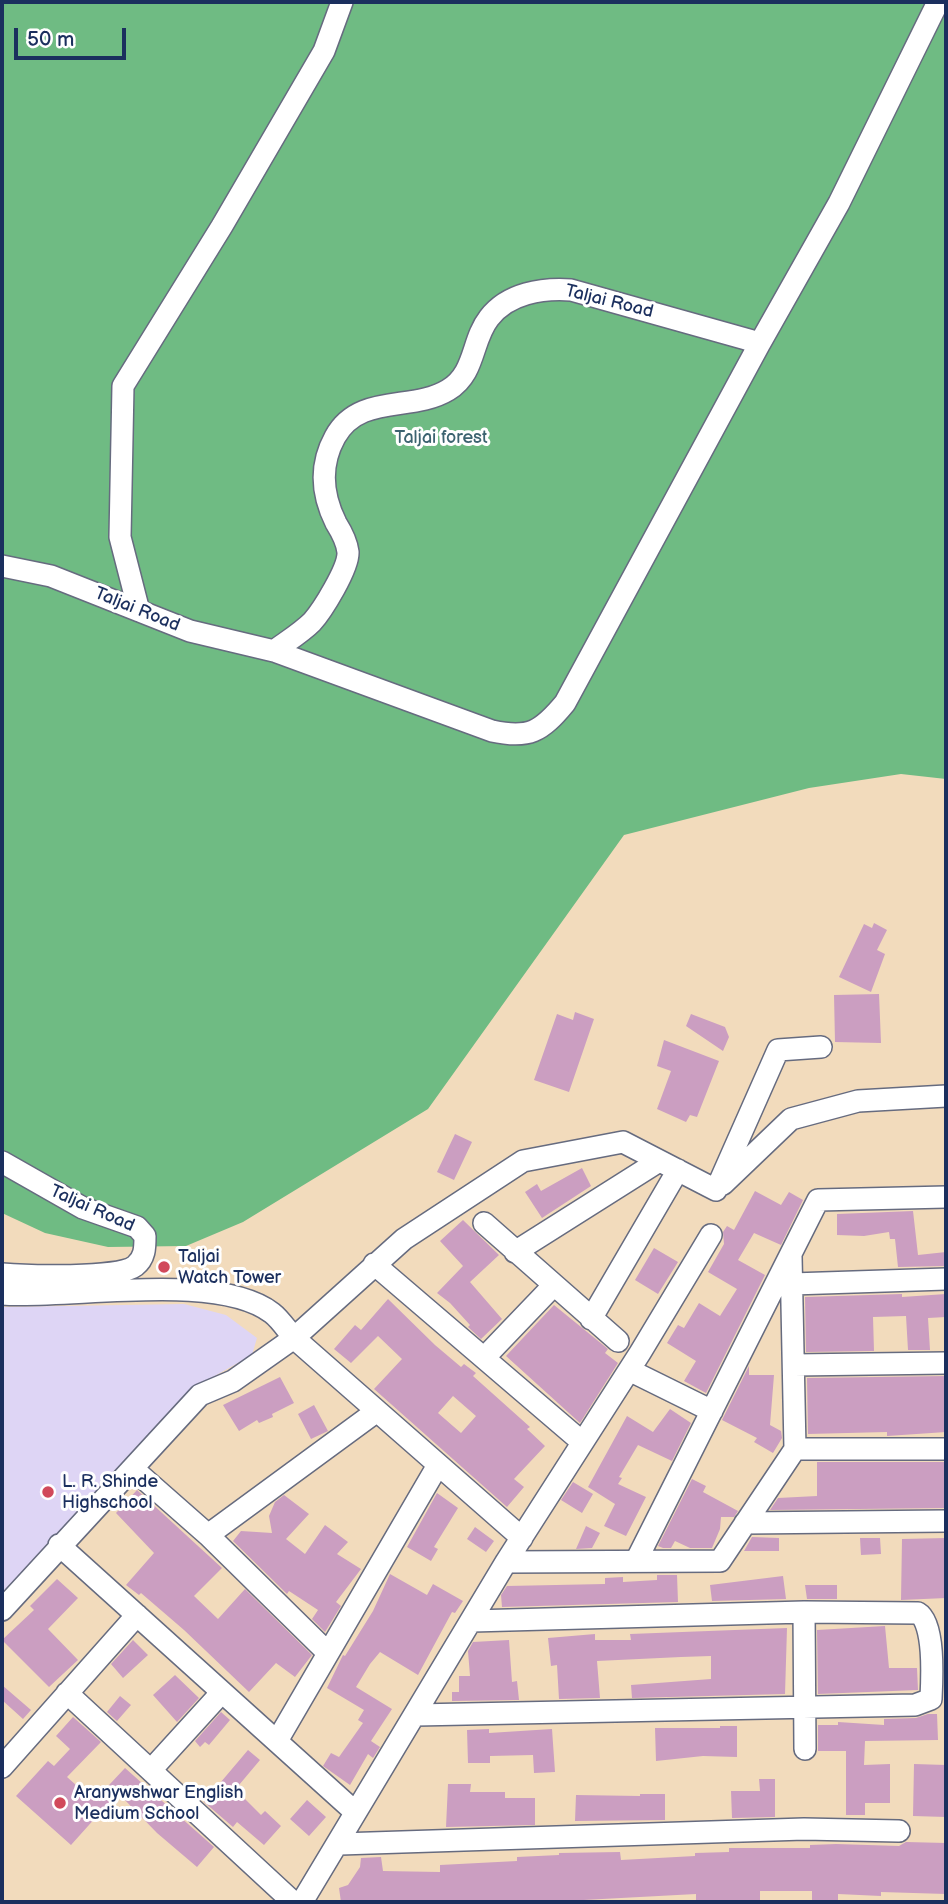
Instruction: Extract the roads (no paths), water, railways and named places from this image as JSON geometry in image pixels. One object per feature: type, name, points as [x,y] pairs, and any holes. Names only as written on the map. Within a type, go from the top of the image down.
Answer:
[{"type":"street","points":[[139,611],[120,537],[123,386],[222,226],[324,51],[342,2]]},
{"type":"street","points":[[274,651],[492,731],[514,735],[546,726],[565,703],[839,203],[938,2]]},
{"type":"street","name":"Taljai Road","points":[[2,566],[51,576],[190,631],[274,651],[313,621],[344,570],[348,553],[326,502],[323,480],[327,455],[336,435],[353,417],[368,409],[424,399],[446,391],[462,379],[488,319],[502,306],[524,294],[547,288],[571,290],[760,343]]},
{"type":"street","points":[[716,1190],[778,1050],[821,1047]]},
{"type":"street","points":[[716,1190],[791,1119],[858,1101],[946,1096]]},
{"type":"street","points":[[2,1610],[201,1395],[233,1381],[293,1338],[404,1239],[523,1161],[623,1142],[716,1190]]},
{"type":"street","name":"Taljai Road","points":[[2,1162],[72,1202],[137,1227],[145,1236],[145,1254],[134,1267],[113,1273],[2,1274]]},
{"type":"street","points":[[515,1252],[669,1166]]},
{"type":"street","points":[[591,1319],[669,1166]]},
{"type":"street","points":[[636,1562],[818,1200],[946,1197]]},
{"type":"street","points":[[484,1223],[618,1341]]},
{"type":"street","points":[[302,1902],[340,1844],[354,1811],[416,1715],[506,1562],[629,1370],[710,1235]]},
{"type":"street","points":[[506,1562],[720,1561],[795,1449],[790,1256]]},
{"type":"street","points":[[374,1264],[582,1442]]},
{"type":"street","points":[[792,1284],[946,1279]]},
{"type":"street","points":[[484,1358],[553,1286]]},
{"type":"street","points":[[2,1294],[154,1290],[217,1292],[272,1313],[293,1338],[522,1538]]},
{"type":"street","points":[[763,1311],[791,1318]]},
{"type":"street","points":[[794,1365],[946,1363]]},
{"type":"street","points":[[629,1370],[712,1411]]},
{"type":"street","points":[[208,1535],[377,1411]]},
{"type":"street","points":[[795,1449],[946,1449]]},
{"type":"street","points":[[277,1741],[438,1465]]},
{"type":"street","points":[[134,1469],[208,1535],[327,1653]]},
{"type":"street","points":[[745,1523],[946,1521]]},
{"type":"street","points":[[60,1545],[354,1811]]},
{"type":"street","points":[[416,1715],[804,1707],[924,1703],[931,1699],[929,1630],[924,1617],[918,1613],[804,1612],[472,1621]]},
{"type":"street","points":[[804,1612],[805,1749]]},
{"type":"street","points":[[2,1767],[137,1615]]},
{"type":"street","points":[[151,1770],[222,1692]]},
{"type":"street","points":[[67,1693],[293,1902]]},
{"type":"street","points":[[340,1844],[804,1829],[899,1831]]},
{"type":"place","name":"Taljai Watch Tower","points":[[164,1267]]},
{"type":"place","name":"L. R. Shinde Highschool","points":[[48,1492]]},
{"type":"place","name":"Aranywshwar English Medium School","points":[[60,1803]]},
{"type":"park label","name":"Taljai forest","points":[[441,438]]}]
